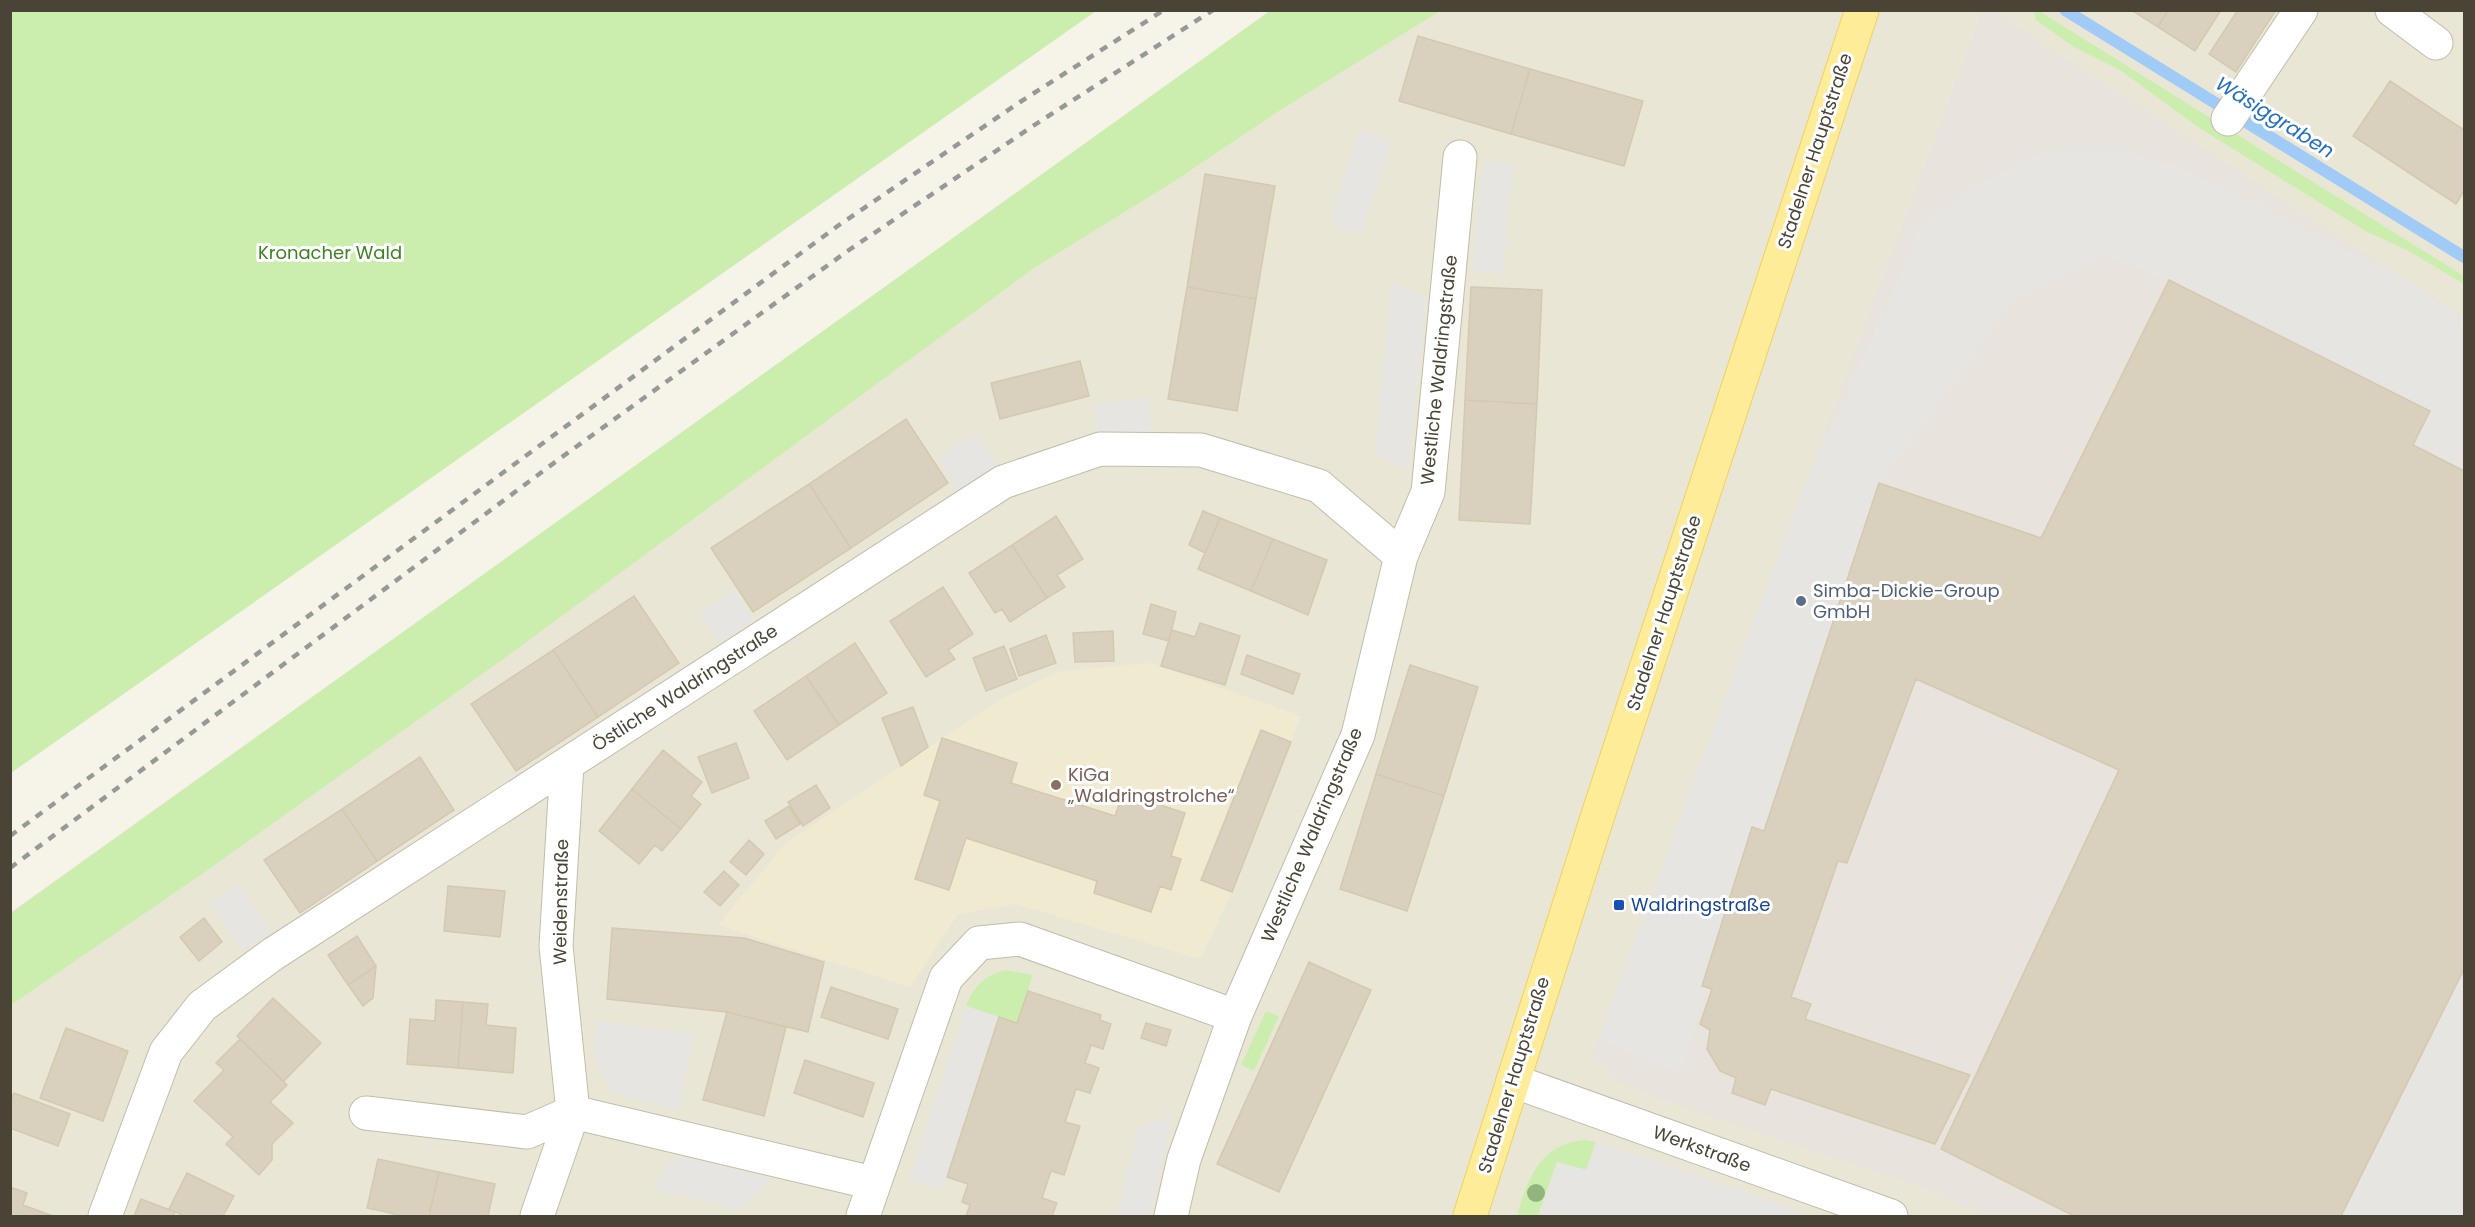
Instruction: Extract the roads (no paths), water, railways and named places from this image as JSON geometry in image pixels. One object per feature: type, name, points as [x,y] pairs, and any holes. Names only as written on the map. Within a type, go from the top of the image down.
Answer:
[{"type":"main road","name":"Stadelner Hauptstraße","points":[[1470,1216],[1862,10]]},
{"type":"street","points":[[2228,119],[2301,10]]},
{"type":"street","points":[[2392,10],[2436,43]]},
{"type":"street","name":"Westliche Waldringstraße","points":[[1171,1216],[1184,1159],[1235,1016],[1358,735],[1401,556],[1428,492],[1460,157]]},
{"type":"street","name":"Östliche Waldringstraße","points":[[105,1216],[166,1052],[202,1006],[281,949],[1004,482],[1100,449],[1201,450],[1319,486],[1401,556]]},
{"type":"street","name":"Weidenstraße","points":[[537,1216],[573,1112],[556,946],[567,764]]},
{"type":"street","points":[[862,1216],[946,978],[979,943],[1020,939],[1235,1016]]},
{"type":"street","name":"Werkstraße","points":[[1513,1081],[1891,1216]]},
{"type":"street","points":[[366,1113],[527,1132],[573,1112],[873,1184]]},
{"type":"waterway","name":"Wäsiggraben","points":[[2065,10],[2464,257]]},
{"type":"railway","points":[[10,836],[839,225],[1020,102],[1164,10]]},
{"type":"railway","points":[[10,868],[562,457],[849,250],[1036,124],[1213,10]]},
{"type":"place","name":"Simba-Dickie-Group GmbH","points":[[1801,601]]},
{"type":"place","name":"KiGa „Waldringstrolche“","points":[[1056,785]]},
{"type":"place","name":"Waldringstraße","points":[[1619,905]]},
{"type":"park label","name":"Kronacher Wald","points":[[330,253]]}]
